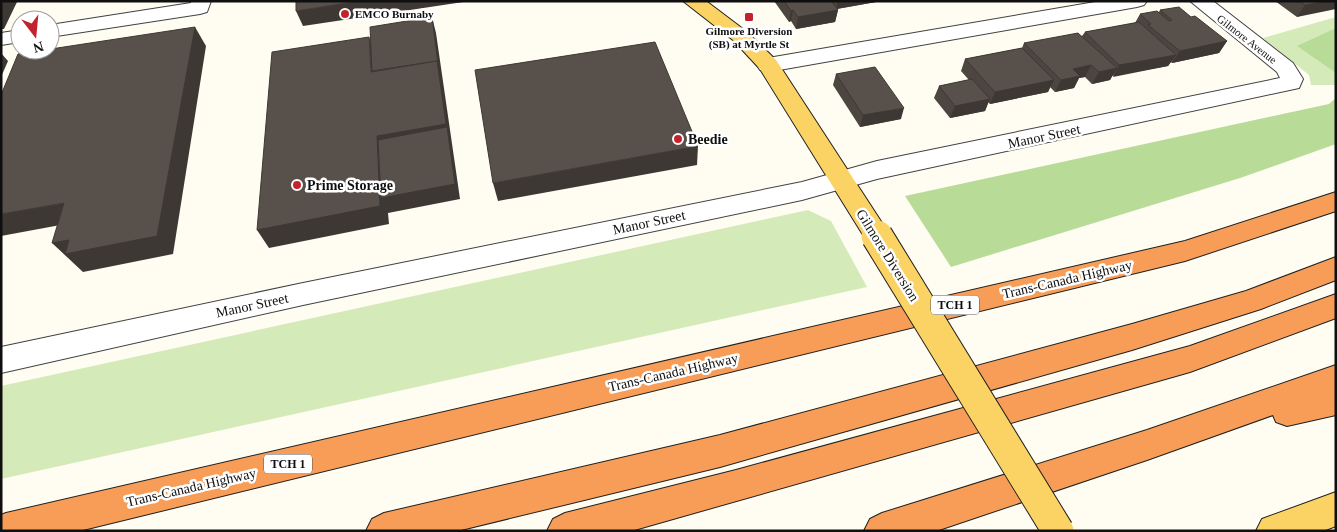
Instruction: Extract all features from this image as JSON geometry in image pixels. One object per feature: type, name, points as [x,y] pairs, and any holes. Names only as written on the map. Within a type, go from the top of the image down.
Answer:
[{"type":"highway","name":"Trans-Canada Highway","points":[[6,531],[1185,251],[1336,201]]},
{"type":"highway","points":[[384,531],[720,451],[1132,337],[1251,301],[1336,268]]},
{"type":"highway","points":[[566,531],[736,486],[1190,359],[1336,306]]},
{"type":"highway","points":[[882,531],[1147,445],[1336,379]]},
{"type":"highway","points":[[1147,445],[1336,401]]},
{"type":"main road","name":"Gilmore Diversion","points":[[693,1],[740,36],[768,65],[791,98],[1058,531]]},
{"type":"main road","points":[[1274,531],[1336,509]]},
{"type":"street","points":[[60,29],[200,8],[202,1]]},
{"type":"street","points":[[768,65],[1138,1]]},
{"type":"street","name":"Gilmore Avenue","points":[[1200,1],[1285,68],[1292,79]]},
{"type":"street","name":"Manor Street","points":[[1,360],[303,294],[802,191],[877,170],[1281,87],[1290,83],[1292,79]]},
{"type":"green space","points":[[1336,17],[1336,85],[1311,85],[1309,75],[1263,38]]},
{"type":"green space","points":[[1336,28],[1336,73],[1297,46]]},
{"type":"green space","points":[[1336,98],[1336,144],[1240,178],[951,267],[905,196],[1329,104]]},
{"type":"green space","points":[[808,210],[831,221],[867,287],[1,479],[1,386]]},
{"type":"building","points":[[296,1],[359,1],[296,11]]},
{"type":"building","points":[[784,1],[834,1],[832,2],[838,10],[798,17]]},
{"type":"building","points":[[1300,1],[1326,1],[1305,5]]},
{"type":"building","points":[[1179,7],[1191,17],[1195,16],[1227,41],[1180,51],[1148,25],[1151,24],[1140,14],[1157,11],[1169,21],[1172,20],[1160,10]]},
{"type":"building","points":[[432,17],[438,64],[437,61],[372,71],[370,27]]},
{"type":"building","points":[[1139,22],[1176,55],[1119,65],[1085,32]]},
{"type":"building","points":[[195,27],[157,236],[65,254],[69,240],[52,243],[64,203],[1,214],[1,95],[16,60],[60,60],[60,48]]},
{"type":"building","points":[[1078,33],[1117,68],[1099,72],[1091,65],[1073,69],[1080,76],[1061,80],[1024,43]]},
{"type":"building","points":[[369,37],[371,72],[437,61],[446,124],[377,136],[380,206],[257,230],[272,52]]},
{"type":"building","points":[[655,42],[698,146],[493,183],[475,70]]},
{"type":"building","points":[[1022,48],[1054,80],[995,92],[965,59]]},
{"type":"building","points":[[875,67],[904,108],[863,115],[836,74]]},
{"type":"building","points":[[972,79],[990,99],[955,106],[939,86]]},
{"type":"building","points":[[447,127],[455,184],[381,198],[378,140]]},
{"type":"place","name":"EMCO Burnaby","points":[[345,14]]},
{"type":"place","name":"Gilmore Diversion (SB) at Myrtle St","points":[[749,17]]},
{"type":"place","name":"Beedie","points":[[678,139]]},
{"type":"place","name":"Prime Storage","points":[[297,185]]}]
